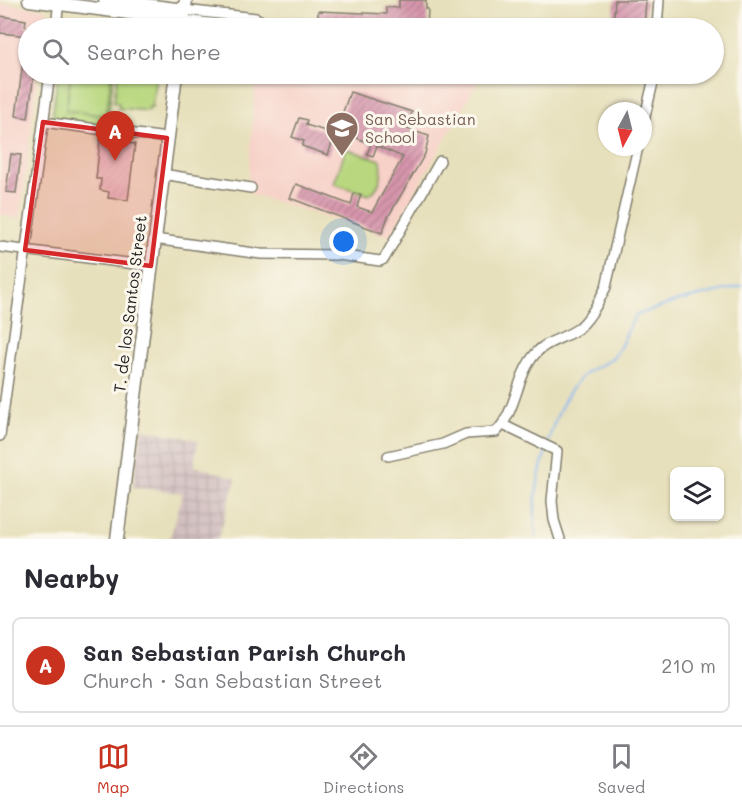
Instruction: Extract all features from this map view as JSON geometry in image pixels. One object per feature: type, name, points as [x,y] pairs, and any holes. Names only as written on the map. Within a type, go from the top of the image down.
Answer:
[{"type":"main road","points":[[29,0],[183,15]]},
{"type":"main road","points":[[105,0],[183,15]]},
{"type":"main road","name":"T. de los Santos Street","points":[[117,539],[175,84]]},
{"type":"street","points":[[658,18],[659,0]]},
{"type":"street","points":[[57,18],[59,2]]},
{"type":"street","points":[[183,15],[199,18]]},
{"type":"street","points":[[183,15],[256,18]]},
{"type":"street","points":[[0,436],[49,84]]},
{"type":"street","points":[[648,102],[653,84]]},
{"type":"street","points":[[43,122],[167,138]]},
{"type":"street","points":[[388,456],[443,444],[466,434],[496,432],[503,425],[536,352],[580,327],[597,305],[606,287],[636,156]]},
{"type":"street","points":[[154,239],[261,254],[338,255],[380,261],[384,259],[440,161]]},
{"type":"street","points":[[162,174],[251,188]]},
{"type":"street","points":[[0,247],[151,266]]},
{"type":"street","points":[[503,425],[557,451],[552,501],[554,520],[560,539]]},
{"type":"highlighted area","points":[[43,122],[167,138],[151,266],[25,250]]},
{"type":"shaded area","points":[[0,3],[46,9],[45,18],[18,18],[18,84],[37,84],[20,218],[0,215]]},
{"type":"shaded area","name":"San Sebastian School","points":[[255,84],[476,84],[390,236],[250,194],[251,188],[248,183]]},
{"type":"shaded area","points":[[142,429],[198,440],[194,466],[236,478],[218,539],[170,539],[183,493],[133,487]]},
{"type":"green space","points":[[57,84],[113,84],[107,126],[52,119]]},
{"type":"green space","points":[[70,84],[110,84],[106,116],[66,110]]},
{"type":"green space","points":[[117,84],[155,84],[152,107],[149,107],[148,111],[118,108],[119,103],[114,102]]},
{"type":"green space","points":[[346,149],[381,160],[380,180],[369,195],[334,184]]},
{"type":"building","points":[[399,0],[426,0],[428,18],[318,18],[318,11],[386,14],[386,7],[399,8]]},
{"type":"building","points":[[615,0],[646,0],[645,18],[614,18]]},
{"type":"building","points":[[0,16],[18,19],[18,35],[0,33]]},
{"type":"building","points":[[20,84],[33,84],[28,118],[16,116]]},
{"type":"building","points":[[350,92],[412,112],[407,129],[429,136],[425,154],[388,217],[382,233],[290,198],[296,184],[351,205],[354,193],[361,194],[357,207],[372,212],[403,157],[377,146],[373,156],[367,154],[371,144],[352,136],[353,132],[338,126]]},
{"type":"building","points":[[299,118],[307,120],[306,125],[335,134],[328,155],[302,146],[304,141],[292,137]]},
{"type":"building","points":[[100,140],[135,144],[128,200],[108,198],[109,192],[100,190],[101,179],[96,179]]},
{"type":"building","points":[[11,154],[21,155],[16,193],[6,192]]},
{"type":"waterway","points":[[548,442],[558,414],[573,387],[586,373],[614,356],[637,315],[678,301],[742,286]]},
{"type":"waterway","points":[[537,539],[536,494],[546,450]]},
{"type":"place","name":"San Sebastian School","points":[[342,157]]},
{"type":"place","name":"San Sebastian Parish Church","points":[[115,161]]}]
